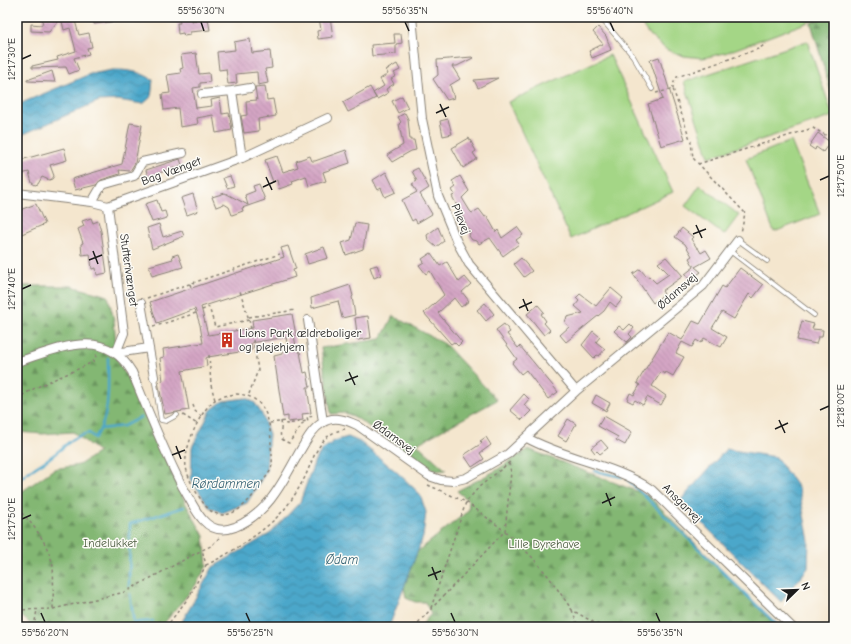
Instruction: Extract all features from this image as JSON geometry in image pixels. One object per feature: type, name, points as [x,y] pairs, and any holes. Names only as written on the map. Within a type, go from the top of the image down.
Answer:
[{"type":"street","name":"Pilevej","points":[[412,17],[422,119],[438,196],[457,242],[469,264],[576,391]]},
{"type":"street","points":[[202,94],[250,88]]},
{"type":"street","points":[[232,91],[242,158]]},
{"type":"street","name":"Bag Vænget","points":[[108,206],[242,158],[328,118]]},
{"type":"street","points":[[92,202],[102,185],[134,176],[142,162],[183,153]]},
{"type":"street","points":[[17,193],[92,202],[108,206]]},
{"type":"street","name":"Stutterivænget","points":[[108,206],[124,333],[116,353]]},
{"type":"street","name":"Ødamsvej","points":[[322,418],[345,419],[357,425],[429,476],[453,481],[466,478],[481,471],[508,454],[576,391],[703,286],[738,240]]},
{"type":"street","points":[[141,303],[154,377]]},
{"type":"street","points":[[17,362],[71,345],[87,343],[99,345],[116,353],[126,361],[168,459],[196,511],[213,529],[226,531],[247,522],[274,498],[310,434],[322,418],[308,320]]},
{"type":"street","points":[[116,353],[149,348]]},
{"type":"street","name":"Ansgarvej","points":[[527,438],[542,446],[627,475],[652,490],[792,627]]},
{"type":"lane","points":[[600,17],[632,56],[652,89]]},
{"type":"lane","points":[[738,240],[767,261]]},
{"type":"lane","points":[[730,251],[814,315]]},
{"type":"lane","points":[[154,377],[161,420],[166,421],[177,415]]},
{"type":"path","points":[[738,240],[743,227],[745,213],[693,158],[691,142],[672,89],[677,77],[758,49],[766,44]]},
{"type":"path","points":[[652,89],[656,94],[672,89]]},
{"type":"path","points":[[698,164],[813,128],[834,140]]},
{"type":"path","points":[[141,303],[145,299],[280,254]]},
{"type":"path","points":[[233,269],[236,275]]},
{"type":"path","points":[[190,284],[192,290]]},
{"type":"path","points":[[240,291],[251,329]]},
{"type":"path","points":[[202,310],[209,308],[215,327],[249,320]]},
{"type":"path","points":[[248,317],[296,310]]},
{"type":"path","points":[[146,330],[196,313]]},
{"type":"path","points":[[249,395],[258,370],[253,340]]},
{"type":"path","points":[[17,398],[30,390],[94,361],[99,345]]},
{"type":"path","points":[[209,355],[211,385],[215,400]]},
{"type":"path","points":[[229,395],[249,395],[258,402],[270,423],[271,468],[254,495],[243,507],[232,513],[222,515],[210,512],[204,505],[189,478],[186,466],[191,437],[201,416],[215,400],[229,395]]},
{"type":"path","points":[[193,405],[201,416]]},
{"type":"path","points":[[177,415],[188,417],[197,424]]},
{"type":"path","points":[[270,423],[286,421],[286,424],[308,421],[308,417],[322,418]]},
{"type":"path","points":[[281,421],[280,438],[289,443],[303,425],[304,421]]},
{"type":"path","points":[[166,627],[189,597],[206,565],[220,559],[270,524],[296,494],[317,450],[324,440],[338,430],[346,429],[351,432]]},
{"type":"path","points":[[414,627],[505,531],[511,472],[509,464],[479,487],[466,502],[431,608]]},
{"type":"path","points":[[424,482],[466,502],[505,531],[531,556],[549,577],[572,610],[578,627]]},
{"type":"path","points":[[17,509],[27,517],[42,539],[53,566],[53,609]]},
{"type":"path","points":[[17,610],[53,609],[125,592],[210,546],[226,531]]},
{"type":"path","points":[[202,550],[206,565]]},
{"type":"path","points":[[34,627],[37,610]]},
{"type":"path","points":[[572,610],[602,627]]},
{"type":"green space","points":[[636,17],[822,17],[725,53],[703,58],[684,56],[667,50],[650,36]]},
{"type":"green space","points":[[825,17],[834,17],[834,102],[811,23]]},
{"type":"green space","points":[[807,41],[833,116],[709,157],[684,82]]},
{"type":"green space","points":[[610,55],[673,192],[571,239],[508,102]]},
{"type":"green space","points":[[791,141],[820,214],[774,232],[746,159]]},
{"type":"green space","points":[[700,185],[739,215],[724,235],[685,206]]},
{"type":"green space","name":"Indelukket","points":[[17,286],[71,286],[108,296],[114,320],[117,359],[140,401],[186,504],[204,536],[207,566],[195,586],[161,627],[34,627],[17,612],[17,495],[54,469],[79,465],[99,452],[73,432],[42,434],[17,432]]},
{"type":"green space","points":[[393,316],[445,344],[497,400],[417,444],[446,470],[434,471],[355,417],[345,413],[331,414],[321,348],[381,339]]},
{"type":"green space","name":"Lille Dyrehave","points":[[528,449],[649,496],[777,627],[420,627],[431,614],[425,602],[415,602],[406,598],[404,587],[417,552],[468,511],[469,501],[457,491],[495,471]]},
{"type":"water","points":[[113,70],[134,72],[153,80],[151,97],[143,104],[118,100],[99,101],[17,137],[17,105],[90,74]]},
{"type":"water","name":"Rørdammen","points":[[246,398],[255,403],[262,414],[269,434],[266,472],[247,503],[222,513],[209,507],[191,479],[192,447],[211,410],[223,401]]},
{"type":"water","name":"Ødam","points":[[348,437],[360,442],[398,473],[420,494],[426,512],[423,537],[389,627],[179,627],[213,567],[271,533],[300,502],[315,460],[322,450],[334,441]]},
{"type":"water","points":[[726,449],[776,457],[799,489],[809,541],[808,568],[781,602],[680,501]]},
{"type":"building","points":[[43,17],[61,17],[49,32],[31,31],[31,24],[42,25]]},
{"type":"building","points":[[61,17],[74,17],[79,35],[89,33],[92,47],[87,48],[89,54],[74,58],[79,70],[69,74],[66,67],[32,68],[32,66],[58,60],[57,57],[76,51],[70,28],[64,30]]},
{"type":"building","points":[[93,17],[116,17],[116,21],[94,24]]},
{"type":"building","points":[[192,17],[192,21],[208,19],[210,30],[190,32],[190,35],[184,36],[183,33],[178,34],[177,23],[180,23],[179,18]]},
{"type":"building","points":[[319,17],[330,17],[333,37],[318,39],[317,31],[321,30]]},
{"type":"building","points":[[598,27],[606,36],[611,50],[592,58],[589,51],[603,44],[593,32]]},
{"type":"building","points":[[394,34],[401,34],[402,43],[396,44],[396,54],[372,56],[371,45],[395,43]]},
{"type":"building","points":[[250,39],[252,53],[270,51],[272,68],[265,69],[268,83],[258,85],[257,72],[236,74],[237,83],[228,84],[226,69],[219,70],[217,52],[235,50],[234,42]]},
{"type":"building","points":[[196,53],[199,74],[209,73],[210,82],[200,83],[200,87],[193,88],[196,108],[212,106],[211,100],[220,98],[222,114],[229,113],[232,130],[216,133],[213,115],[197,118],[198,124],[180,127],[178,108],[164,110],[162,94],[170,93],[167,75],[181,73],[180,69],[183,68],[181,55]]},
{"type":"building","points":[[659,57],[685,139],[661,146],[648,104],[663,99],[650,60]]},
{"type":"building","points":[[473,58],[457,66],[452,66],[460,79],[450,85],[454,98],[447,100],[433,79],[438,75],[437,60]]},
{"type":"building","points":[[397,64],[400,70],[394,73],[396,76],[391,79],[394,84],[386,89],[388,93],[377,99],[373,93],[384,86],[380,79],[388,74],[386,70]]},
{"type":"building","points":[[52,71],[55,82],[27,81],[27,80]]},
{"type":"building","points":[[498,78],[478,88],[474,80]]},
{"type":"building","points":[[265,86],[267,100],[273,99],[276,116],[258,119],[259,131],[244,133],[241,116],[247,115],[246,101],[257,100],[255,87]]},
{"type":"building","points":[[370,87],[376,98],[348,112],[343,102]]},
{"type":"building","points":[[402,96],[408,108],[398,113],[392,101]]},
{"type":"building","points":[[405,113],[408,119],[410,140],[414,140],[416,150],[411,151],[392,162],[387,155],[403,145],[399,124],[401,122],[398,117]]},
{"type":"building","points":[[448,119],[452,134],[443,136],[440,121]]},
{"type":"building","points":[[130,123],[142,125],[135,163],[130,171],[119,170],[120,174],[101,180],[96,185],[75,190],[72,179],[122,164]]},
{"type":"building","points":[[818,133],[830,142],[823,152],[816,147],[815,150],[809,146]]},
{"type":"building","points":[[469,138],[476,151],[473,153],[477,159],[463,168],[452,148]]},
{"type":"building","points":[[64,148],[67,160],[50,165],[54,176],[52,179],[49,180],[42,177],[38,184],[35,185],[32,183],[29,172],[17,175],[17,161]]},
{"type":"building","points":[[346,150],[350,163],[323,172],[326,181],[309,186],[306,176],[292,181],[293,184],[279,189],[277,180],[273,182],[265,160],[277,156],[283,172],[298,167],[296,161],[310,156],[312,161],[315,161]]},
{"type":"building","points":[[180,159],[182,165],[148,177],[146,170]]},
{"type":"building","points":[[418,168],[429,188],[420,194],[432,214],[417,223],[415,219],[412,221],[402,200],[417,192],[412,184],[417,181],[412,171]]},
{"type":"building","points":[[386,172],[396,192],[385,197],[381,188],[378,190],[373,180]]},
{"type":"building","points":[[230,176],[234,186],[227,188],[223,178]]},
{"type":"building","points":[[460,176],[469,191],[462,198],[472,213],[479,209],[485,217],[487,216],[496,232],[498,230],[502,238],[517,227],[523,235],[516,240],[519,244],[503,256],[490,238],[479,244],[477,241],[472,240],[469,236],[470,232],[452,196],[455,195],[452,190],[456,187],[452,181]]},
{"type":"building","points":[[259,184],[265,200],[242,208],[243,211],[232,215],[229,207],[224,204],[216,207],[212,197],[225,193],[248,205],[245,195],[255,191],[253,186]]},
{"type":"building","points":[[193,194],[198,211],[187,215],[181,198]]},
{"type":"building","points":[[157,200],[161,212],[165,211],[167,218],[152,222],[145,204]]},
{"type":"building","points":[[36,204],[45,224],[17,236],[17,211]]},
{"type":"building","points":[[91,218],[93,223],[98,221],[101,231],[107,273],[97,275],[96,268],[92,269],[90,254],[82,255],[81,244],[83,243],[78,229],[84,226],[82,221]]},
{"type":"building","points":[[355,223],[367,225],[363,249],[346,255],[342,243],[351,240]]},
{"type":"building","points":[[159,224],[163,237],[182,231],[184,236],[152,249],[147,228]]},
{"type":"building","points":[[438,227],[444,241],[436,247],[428,240],[427,235]]},
{"type":"building","points":[[682,228],[693,237],[691,239],[701,253],[706,250],[711,258],[695,267],[701,272],[690,280],[685,274],[694,267],[689,258],[692,256],[685,244],[675,237]]},
{"type":"building","name":"Lions Park ældreboliger og plejehjem","points":[[288,246],[296,269],[293,270],[295,277],[201,307],[208,335],[253,328],[252,320],[292,314],[297,351],[300,352],[304,373],[307,372],[310,387],[307,387],[311,413],[302,414],[303,420],[288,422],[288,416],[283,417],[274,356],[282,354],[282,351],[288,350],[286,337],[251,343],[252,350],[208,357],[206,358],[207,366],[182,371],[189,410],[165,414],[158,382],[163,381],[160,358],[164,357],[163,349],[203,343],[200,325],[195,309],[157,323],[150,302],[284,257],[281,248]]},
{"type":"building","points":[[324,247],[328,258],[308,264],[305,254]]},
{"type":"building","points":[[431,253],[440,266],[447,262],[459,282],[465,277],[471,284],[462,292],[469,301],[461,307],[454,298],[438,313],[462,342],[458,346],[454,342],[451,344],[424,313],[444,295],[430,271],[426,274],[419,265],[424,262],[422,259]]},
{"type":"building","points":[[178,254],[183,267],[152,276],[149,266],[173,259],[172,256]]},
{"type":"building","points":[[666,257],[683,276],[662,291],[664,294],[653,303],[633,274],[640,269],[647,277],[649,276],[656,283],[669,274],[658,263]]},
{"type":"building","points":[[521,258],[532,271],[524,277],[514,264]]},
{"type":"building","points":[[377,265],[381,275],[374,278],[370,267]]},
{"type":"building","points":[[740,268],[763,285],[753,298],[749,294],[734,319],[722,312],[712,328],[727,337],[721,347],[704,338],[701,343],[696,340],[692,347],[682,342],[676,353],[684,357],[673,376],[666,372],[665,374],[661,372],[652,386],[666,396],[661,405],[647,397],[643,405],[635,400],[633,403],[627,400],[630,393],[634,395],[640,385],[637,383],[668,332],[682,340],[693,321],[700,324],[722,286],[725,288]]},
{"type":"building","points":[[350,285],[355,315],[342,318],[338,301],[312,308],[311,298]]},
{"type":"building","points":[[611,288],[623,298],[616,307],[610,302],[604,311],[566,342],[560,335],[569,327],[565,322],[567,317],[583,313],[575,306],[579,301],[576,298],[580,294],[596,306]]},
{"type":"building","points":[[485,303],[494,314],[486,321],[477,310]]},
{"type":"building","points":[[538,305],[544,312],[541,314],[546,321],[544,323],[550,330],[544,335],[527,314]]},
{"type":"building","points":[[368,316],[371,338],[358,340],[355,318]]},
{"type":"building","points":[[802,321],[814,324],[812,329],[823,330],[822,337],[818,337],[816,344],[797,340]]},
{"type":"building","points":[[504,324],[510,332],[507,334],[518,348],[520,346],[558,392],[548,399],[526,370],[521,374],[512,363],[517,359],[496,330]]},
{"type":"building","points":[[630,324],[634,328],[629,334],[632,337],[627,342],[614,331],[619,326],[624,330]]},
{"type":"building","points":[[593,331],[600,337],[596,342],[605,349],[599,356],[597,355],[594,358],[582,345]]},
{"type":"building","points":[[524,394],[529,399],[524,405],[531,411],[522,420],[510,410]]},
{"type":"building","points":[[596,395],[610,403],[606,411],[592,403]]},
{"type":"building","points":[[604,416],[632,432],[625,445],[616,440],[618,437],[598,426]]},
{"type":"building","points":[[568,419],[576,424],[566,441],[558,436]]},
{"type":"building","points":[[486,437],[491,445],[480,453],[484,459],[472,467],[464,455],[482,443],[480,441]]},
{"type":"building","points":[[601,440],[608,448],[600,454],[597,451],[595,453],[591,448]]},
{"type":"waterway","points":[[17,482],[25,474],[57,453],[69,442],[83,434],[89,433],[95,438],[104,420],[108,400],[108,358]]},
{"type":"waterway","points":[[100,429],[124,426],[141,417]]},
{"type":"waterway","points":[[595,471],[622,477]]},
{"type":"waterway","points":[[628,480],[779,627]]},
{"type":"waterway","points":[[129,586],[130,524],[184,507]]},
{"type":"waterway","points":[[130,594],[134,624]]},
{"type":"waterway","points":[[17,600],[18,606]]},
{"type":"waterway","points":[[124,627],[139,622],[153,621]]},
{"type":"place","name":"Lions Park ældreboliger og plejehjem","points":[[227,340]]}]
